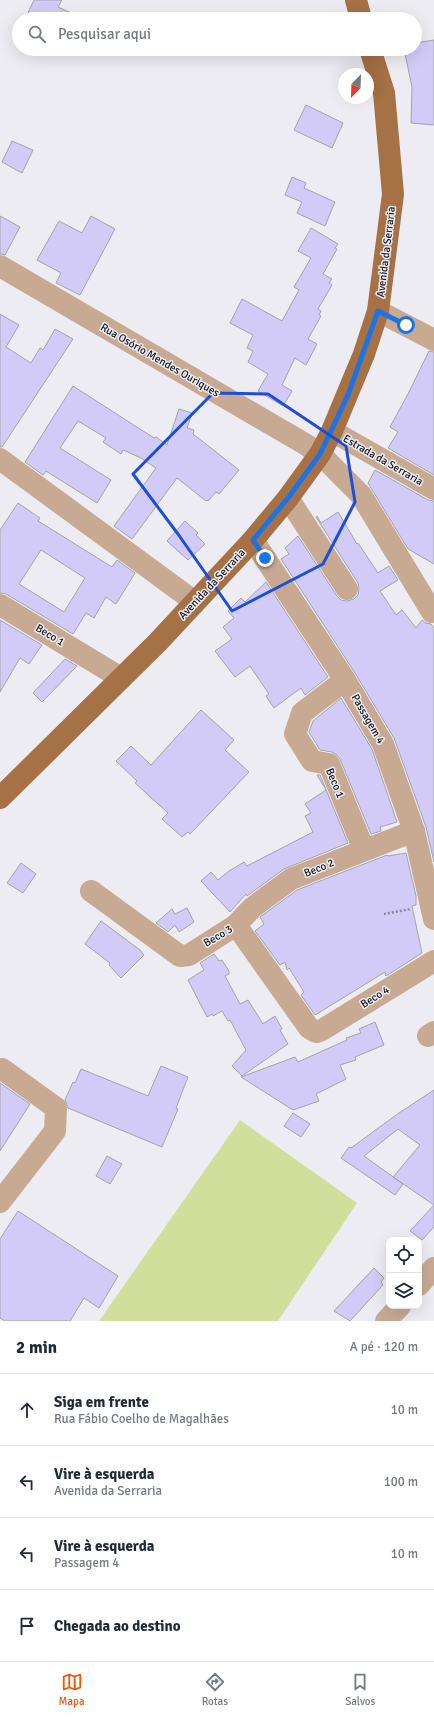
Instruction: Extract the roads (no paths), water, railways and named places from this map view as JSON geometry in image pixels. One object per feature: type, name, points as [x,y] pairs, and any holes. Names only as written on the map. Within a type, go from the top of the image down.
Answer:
[{"type":"main road","points":[[356,0],[359,12]]},
{"type":"main road","name":"Avenida da Serraria","points":[[4,789],[121,678],[253,540],[288,498],[320,454],[332,431],[364,354],[378,311],[393,194],[384,93],[372,56]]},
{"type":"street","name":"Rua Osório Mendes Ouriques","points":[[0,266],[299,440],[320,454],[361,495],[432,612]]},
{"type":"street","points":[[378,311],[434,340]]},
{"type":"street","name":"Estrada da Serraria","points":[[332,431],[434,488]]},
{"type":"street","points":[[0,459],[195,602]]},
{"type":"street","points":[[288,498],[347,589]]},
{"type":"street","name":"Passagem 4","points":[[253,540],[345,680],[383,744],[414,831],[432,912]]},
{"type":"street","name":"Beco 1","points":[[0,605],[121,678]]},
{"type":"street","name":"Beco 1","points":[[345,680],[302,713],[295,734],[312,761],[329,764],[364,850]]},
{"type":"street","name":"Beco 2","points":[[236,925],[252,908],[291,879],[414,831]]},
{"type":"street","name":"Beco 3","points":[[92,891],[180,956],[189,955],[236,925],[310,1028],[316,1032]]},
{"type":"street","name":"Beco 4","points":[[316,1032],[322,1030],[434,961]]},
{"type":"street","points":[[0,1202],[55,1132],[56,1108],[2,1069]]},
{"type":"street","points":[[422,1282],[434,1268]]},
{"type":"street","points":[[386,1321],[397,1309]]}]
